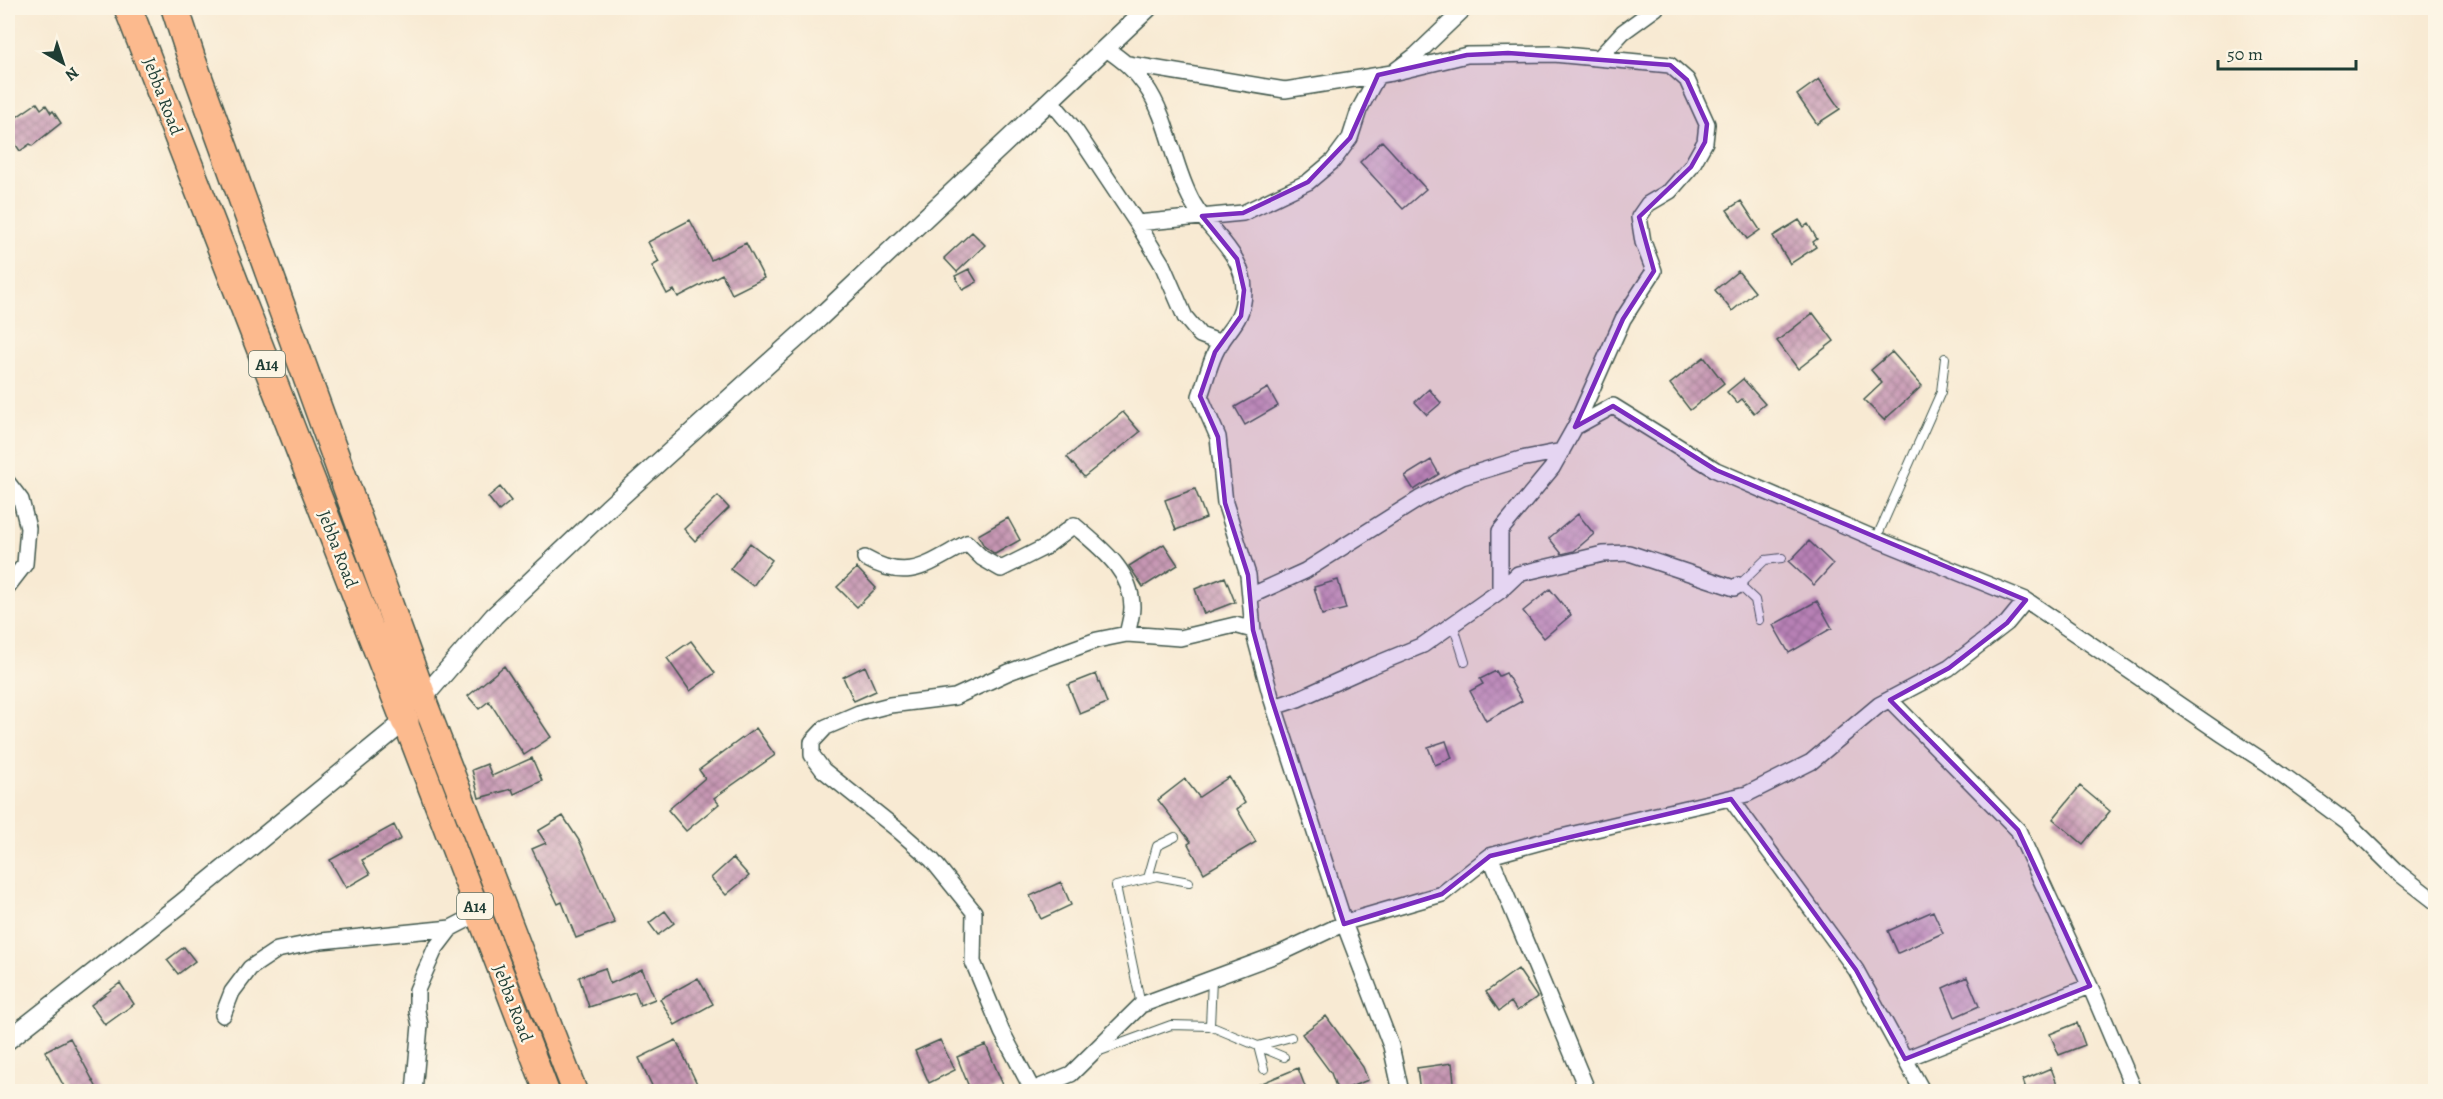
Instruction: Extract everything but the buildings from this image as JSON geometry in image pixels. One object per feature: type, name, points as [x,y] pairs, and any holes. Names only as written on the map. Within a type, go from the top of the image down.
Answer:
[{"type":"highway","name":"Jebba Road","points":[[128,8],[547,1092]]},
{"type":"highway","name":"Jebba Road","points":[[175,8],[423,698]]},
{"type":"highway","points":[[423,698],[575,1092]]},
{"type":"street","points":[[423,698],[494,616],[608,508],[819,318],[1148,8]]},
{"type":"street","points":[[1137,223],[1243,213],[1308,182],[1333,161],[1350,138],[1359,110],[1385,74],[1416,55],[1465,8]]},
{"type":"street","points":[[1599,58],[1623,32],[1656,8]]},
{"type":"street","points":[[1105,48],[1128,64],[1146,87],[1163,119],[1177,166],[1193,204],[1237,259],[1244,290],[1241,316],[1215,352],[1200,396],[1218,437],[1225,503],[1248,575],[1253,630],[1274,706],[1344,924],[1390,1046],[1401,1092]]},
{"type":"street","points":[[1128,64],[1285,90],[1385,74],[1467,55],[1542,53],[1670,65],[1687,80],[1707,124],[1705,142],[1691,167],[1670,191],[1648,204],[1639,217],[1642,242],[1654,271],[1623,319],[1575,427],[1552,468],[1500,531],[1500,591]]},
{"type":"street","points":[[1050,100],[1075,130],[1137,223],[1162,264],[1185,316],[1200,335],[1221,344]]},
{"type":"street","points":[[1575,427],[1613,406],[1716,470],[2026,600],[2268,764],[2349,824],[2400,874],[2436,902]]},
{"type":"street","points":[[1250,596],[1305,571],[1419,499],[1462,477],[1521,459],[1562,451]]},
{"type":"street","points":[[8,483],[21,500],[28,528],[25,564],[8,586]]},
{"type":"street","points":[[865,558],[882,568],[910,571],[967,543],[982,558],[1001,569],[1045,548],[1074,525],[1114,560],[1127,584],[1132,607],[1127,634]]},
{"type":"street","points":[[1274,706],[1298,699],[1424,645],[1500,591],[1518,574],[1603,554],[1629,554],[1734,588],[1738,585]]},
{"type":"street","points":[[1253,630],[1235,625],[1180,638],[1127,634],[1097,640],[1009,672],[955,697],[890,705],[859,713],[826,727],[812,742],[812,755],[823,770],[889,822],[932,860],[974,912],[973,962],[1002,1032],[1030,1090],[1071,1074],[1141,1005],[1281,954],[1344,924],[1442,894],[1490,856],[1544,841],[1747,795],[1811,762],[1879,705],[1949,668],[2007,623],[2026,600]]},
{"type":"street","points":[[1890,700],[2018,830],[2090,986],[2135,1092]]},
{"type":"street","points":[[8,1040],[181,904],[405,721]]},
{"type":"street","points":[[1731,799],[1856,970],[1923,1092]]},
{"type":"street","points":[[1490,856],[1588,1092]]},
{"type":"street","points":[[223,1015],[232,992],[250,968],[277,950],[321,941],[402,931],[451,928],[478,914]]},
{"type":"street","points":[[414,1092],[420,1025],[417,990],[435,949],[451,928]]},
{"type":"street","points":[[1905,1059],[2090,986]]},
{"type":"lane","points":[[1876,539],[1941,392],[1945,358]]},
{"type":"lane","points":[[1759,620],[1755,600],[1738,585],[1765,560],[1782,558]]},
{"type":"lane","points":[[1453,624],[1465,662]]},
{"type":"lane","points":[[1148,878],[1157,846],[1175,837]]},
{"type":"lane","points":[[1141,1005],[1116,886],[1156,876],[1189,882]]},
{"type":"lane","points":[[1210,1026],[1212,979]]},
{"type":"lane","points":[[1090,1055],[1171,1025],[1210,1026],[1284,1057]]},
{"type":"lane","points":[[1258,1046],[1291,1037]]},
{"type":"lane","points":[[1258,1046],[1264,1069]]},
{"type":"highlighted area","points":[[1508,53],[1670,65],[1687,80],[1700,105],[1707,124],[1705,142],[1691,167],[1639,217],[1654,271],[1623,319],[1575,427],[1613,406],[1716,470],[2026,600],[2007,623],[1949,668],[1890,700],[2018,830],[2090,986],[1905,1059],[1856,970],[1731,799],[1490,856],[1442,894],[1344,924],[1271,697],[1253,630],[1248,575],[1225,503],[1218,437],[1200,396],[1215,352],[1241,316],[1244,290],[1237,259],[1202,216],[1243,213],[1308,182],[1350,138],[1378,75],[1467,55]]}]
